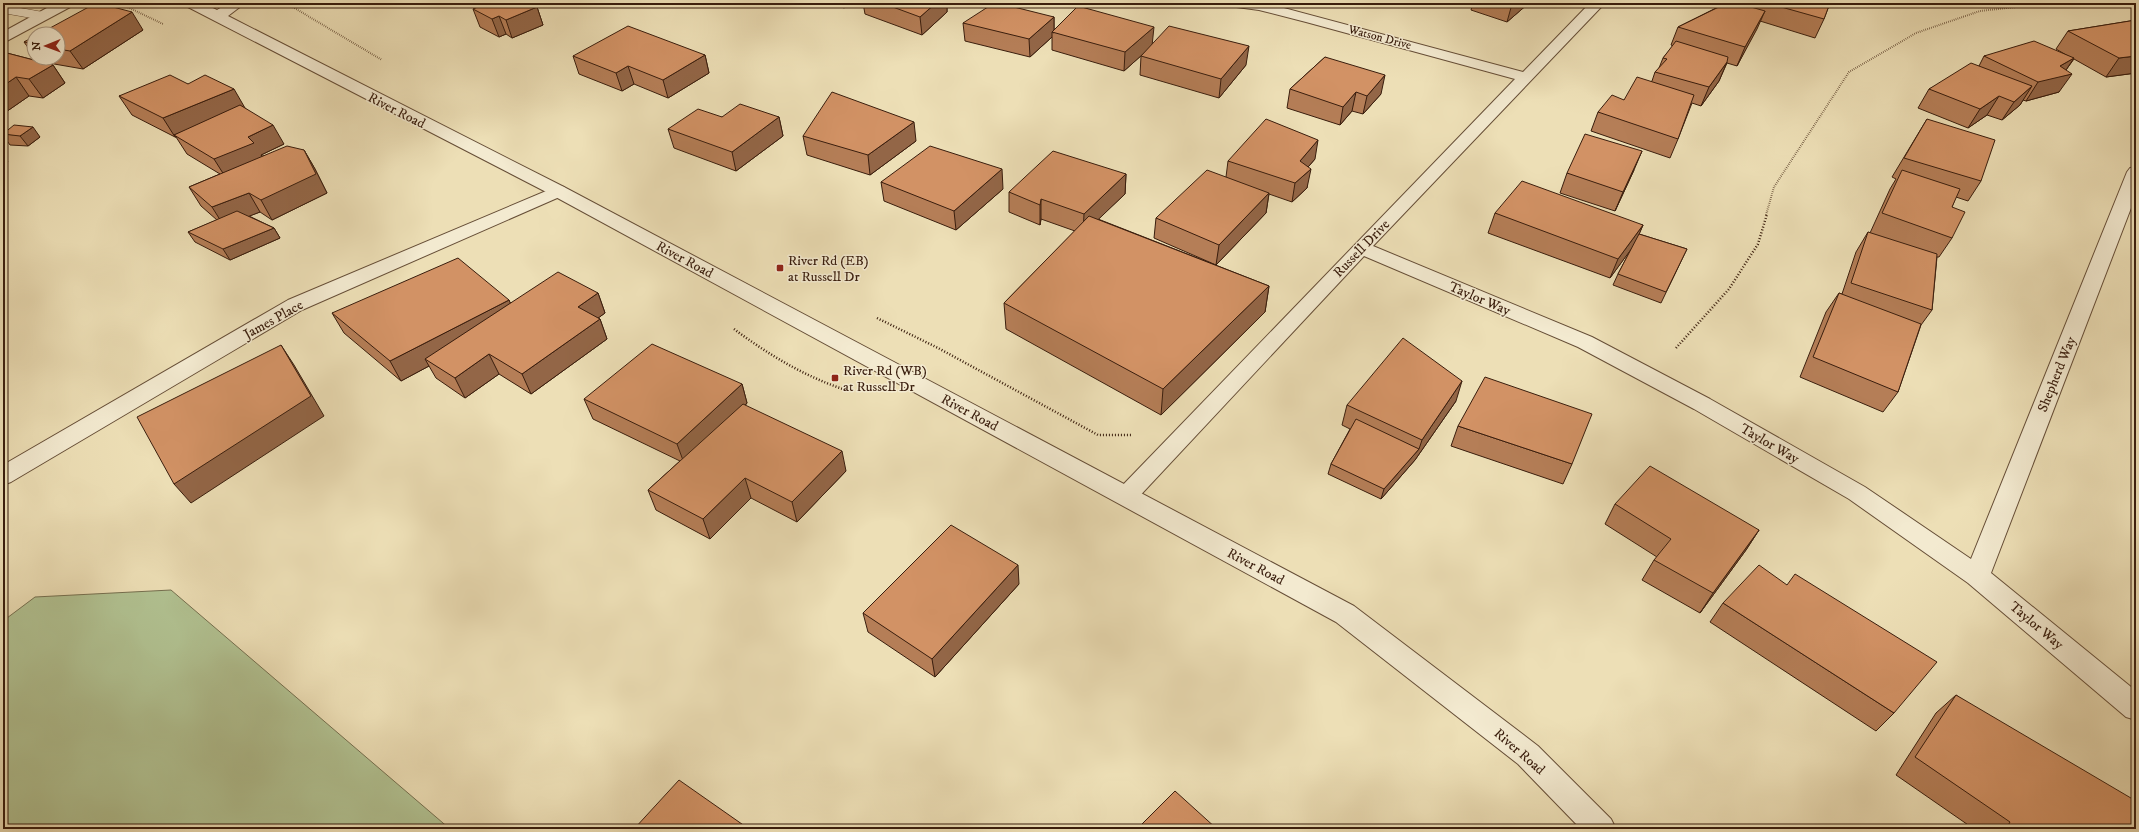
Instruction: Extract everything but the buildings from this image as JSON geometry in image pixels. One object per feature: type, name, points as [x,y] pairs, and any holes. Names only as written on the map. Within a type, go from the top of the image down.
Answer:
[{"type":"street","points":[[3,38],[67,3]]},
{"type":"street","name":"River Road","points":[[191,3],[318,70],[558,191],[1345,614],[1528,755],[1601,829]]},
{"type":"street","points":[[218,16],[238,3]]},
{"type":"street","name":"Watson Drive","points":[[1234,3],[1259,6],[1310,18],[1525,77]]},
{"type":"street","name":"Russell Drive","points":[[1126,496],[1361,248],[1598,3]]},
{"type":"street","name":"Shepherd Way","points":[[1977,576],[2136,172]]},
{"type":"street","name":"James Place","points":[[3,476],[295,305],[558,191]]},
{"type":"street","name":"Taylor Way","points":[[1361,248],[1585,342],[1702,404],[1857,493],[1977,576],[2014,605],[2136,708]]},
{"type":"lane","points":[[3,9],[43,16]]},
{"type":"path","points":[[286,3],[298,12],[383,61]]},
{"type":"path","points":[[1650,376],[1729,289],[1758,244],[1774,187],[1849,72],[1916,33],[1980,11],[2052,3]]},
{"type":"path","points":[[874,317],[938,348],[1098,435],[1134,435]]},
{"type":"green space","points":[[171,590],[450,829],[3,829],[3,621],[35,597]]},
{"type":"place","name":"River Rd (EB) at Russell Dr","points":[[780,268]]},
{"type":"place","name":"River Rd (WB) at Russell Dr","points":[[835,378]]}]
